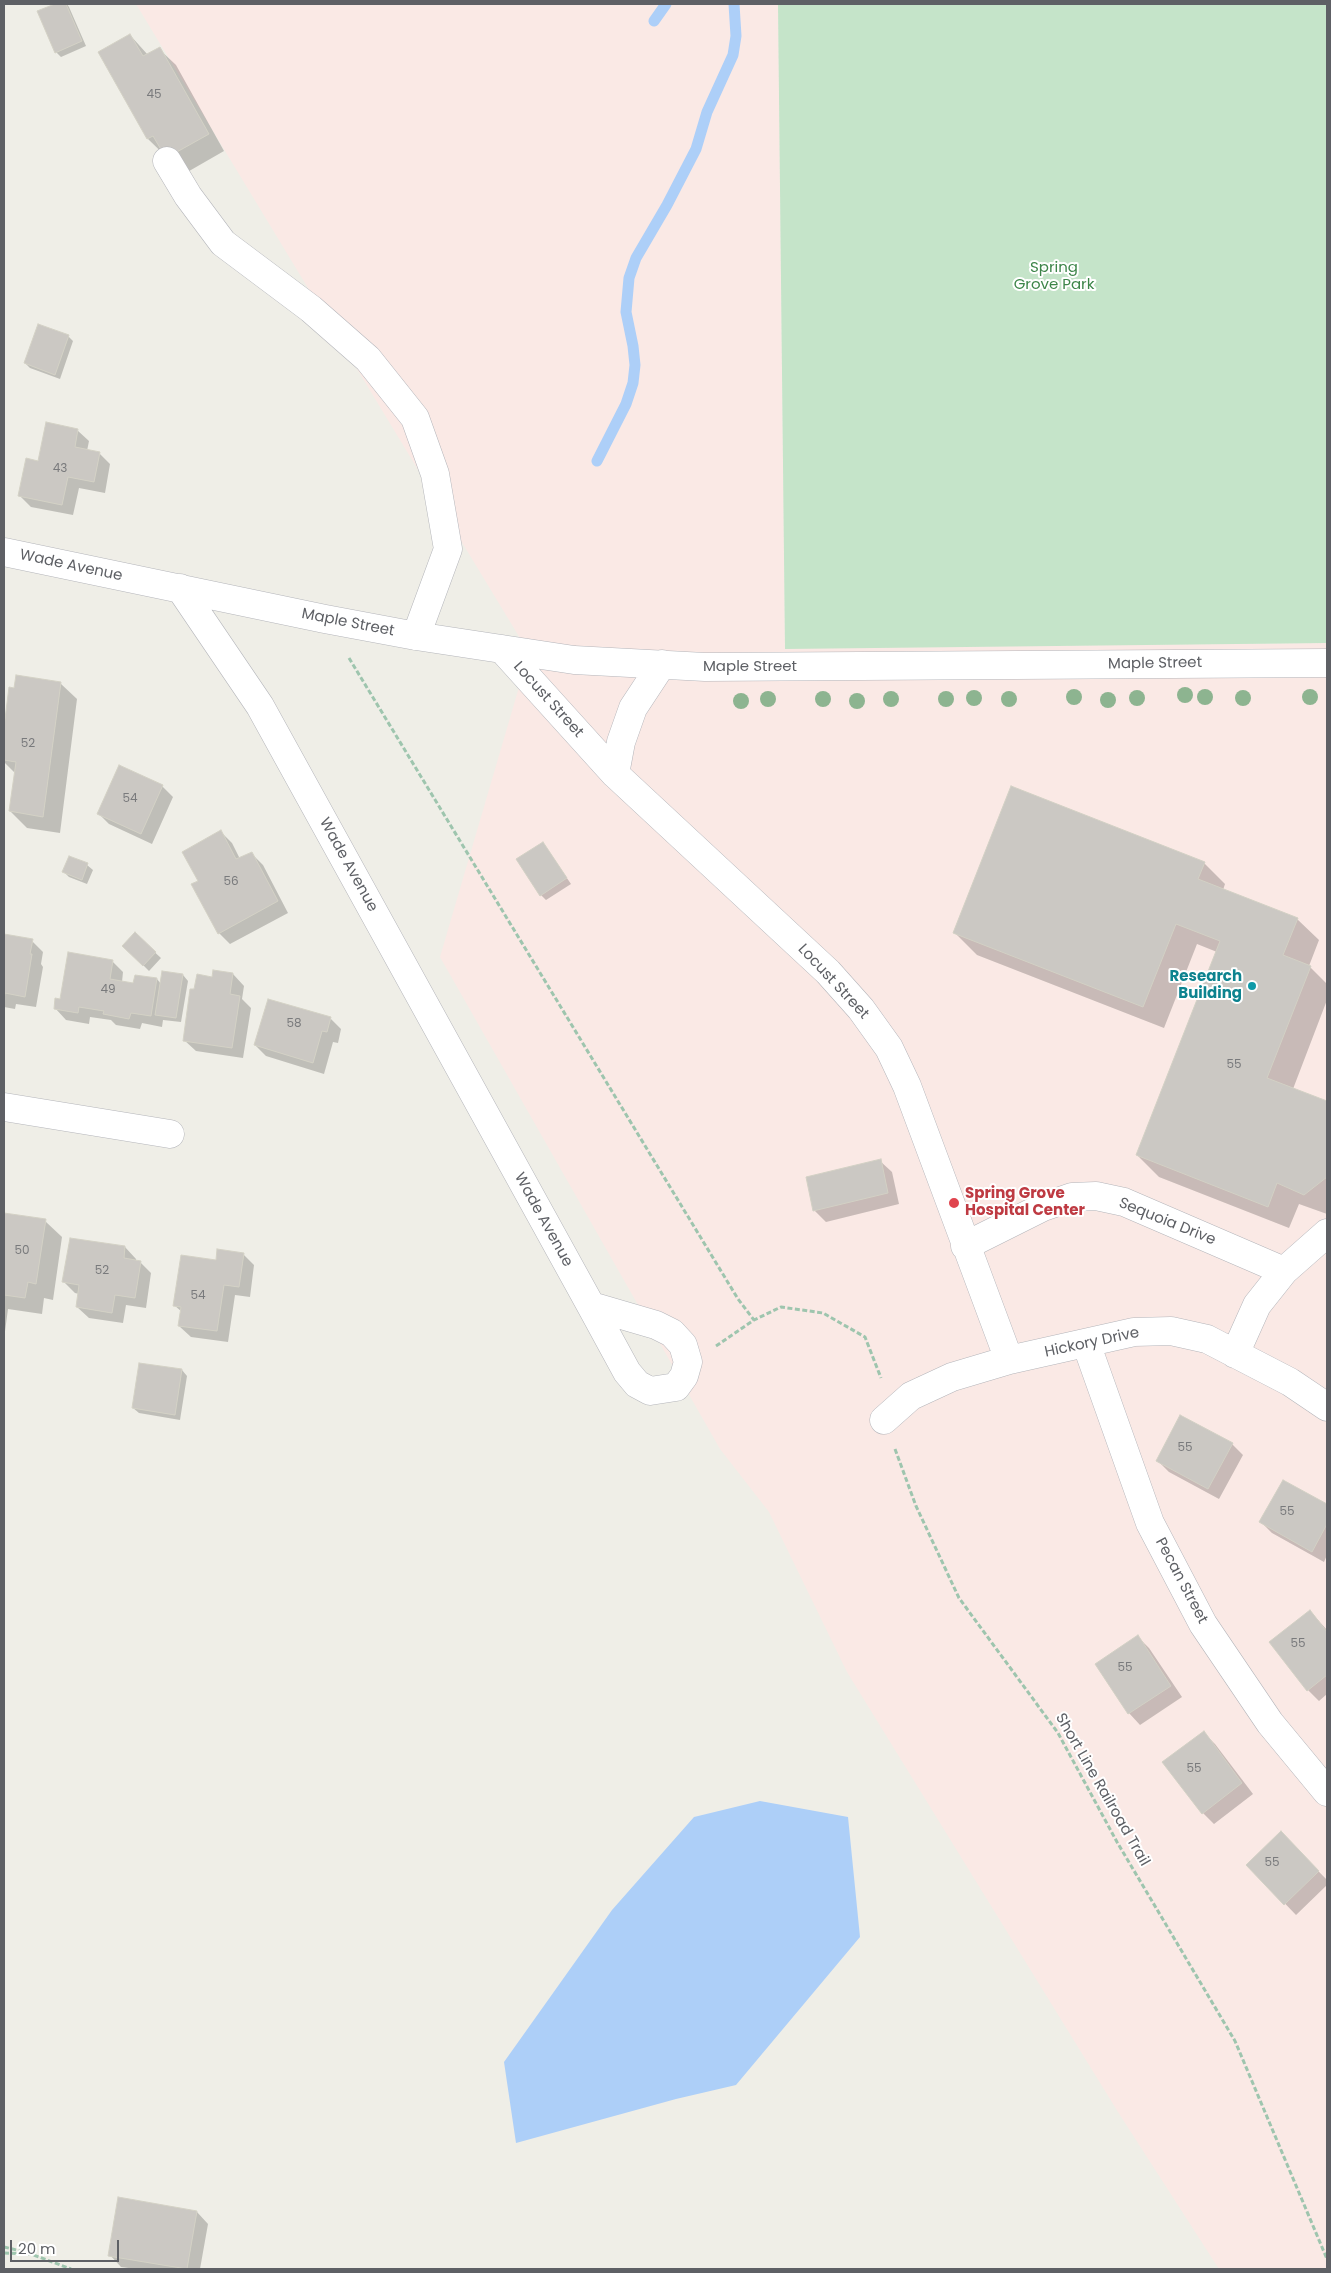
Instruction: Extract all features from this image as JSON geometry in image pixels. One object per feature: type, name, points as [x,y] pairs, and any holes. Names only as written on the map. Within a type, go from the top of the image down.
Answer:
[{"type":"street","points":[[167,161],[188,196],[222,243],[311,309],[368,359],[415,418],[435,474],[448,549],[416,636]]},
{"type":"street","name":"Wade Avenue","points":[[4,552],[180,588],[260,706],[591,1306]]},
{"type":"street","name":"Maple Street","points":[[180,588],[416,636],[574,660],[705,667],[1327,663]]},
{"type":"street","name":"Locust Street","points":[[502,649],[615,774],[828,972],[861,1009],[889,1048],[907,1086],[1009,1360]]},
{"type":"street","points":[[615,774],[621,742],[633,708],[662,664]]},
{"type":"street","points":[[4,1107],[170,1134]]},
{"type":"street","name":"Sequoia Drive","points":[[965,1246],[1043,1207],[1072,1197],[1096,1196],[1124,1202],[1284,1271]]},
{"type":"street","points":[[1235,1354],[1257,1305],[1284,1271],[1327,1233]]},
{"type":"street","name":"Hickory Drive","points":[[884,1420],[911,1396],[952,1377],[1009,1360],[1134,1332],[1171,1331],[1207,1339],[1290,1382],[1327,1407]]},
{"type":"street","name":"Pecan Street","points":[[1086,1343],[1150,1523],[1203,1624],[1270,1722],[1327,1792]]},
{"type":"path","points":[[325,619],[738,1299],[754,1320],[729,1339]]},
{"type":"path","name":"Short Line Railroad Trail","points":[[754,1320],[781,1308],[823,1313],[865,1337],[886,1391],[884,1420],[916,1506],[959,1598],[1058,1732],[1117,1842],[1235,2041],[1327,2259]]},
{"type":"path","points":[[4,2247],[31,2254],[72,2269]]},
{"type":"path","points":[[4,2253],[31,2254]]},
{"type":"shaded area","name":"Spring Grove Hospital Center","points":[[136,4],[778,4],[785,648],[1327,643],[1327,2269],[1219,2269],[1118,2112],[847,1672],[769,1512],[720,1449],[440,957],[529,653]]},
{"type":"green space","name":"Spring Grove Park","points":[[778,4],[1327,4],[1327,643],[785,649]]},
{"type":"water","points":[[760,1801],[848,1817],[860,1937],[736,2085],[676,2099],[516,2143],[504,2062],[612,1910],[694,1817]]},
{"type":"building","points":[[55,4],[66,4],[82,41],[55,53],[37,11]]},
{"type":"building","points":[[130,34],[143,56],[160,47],[209,134],[166,158],[153,136],[147,139],[98,52]]},
{"type":"building","points":[[38,324],[69,335],[55,375],[24,363]]},
{"type":"building","points":[[46,422],[78,429],[75,447],[100,452],[94,482],[68,477],[62,505],[18,496],[26,458],[38,461]]},
{"type":"building","points":[[16,675],[61,682],[43,817],[9,811],[16,762],[4,760],[4,727],[9,687],[14,688]]},
{"type":"building","points":[[119,765],[163,785],[141,834],[97,814]]},
{"type":"building","name":"Research Building","points":[[1011,786],[1205,862],[1198,879],[1298,918],[1283,955],[1311,966],[1267,1078],[1327,1101],[1327,1177],[1304,1195],[1277,1183],[1268,1207],[1136,1155],[1220,941],[1176,924],[1143,1007],[953,933]]},
{"type":"building","points":[[221,830],[236,859],[252,852],[278,901],[218,934],[191,884],[198,881],[182,852]]},
{"type":"building","points":[[543,842],[567,878],[540,896],[516,859]]},
{"type":"building","points":[[69,856],[88,863],[82,880],[62,872]]},
{"type":"building","points":[[135,932],[156,952],[143,966],[122,946]]},
{"type":"building","points":[[4,934],[33,939],[25,997],[5,993],[4,999]]},
{"type":"building","points":[[68,952],[113,960],[110,979],[133,983],[135,975],[157,978],[151,1016],[131,1013],[129,1019],[103,1014],[104,1011],[79,1007],[78,1013],[54,1009],[55,998],[60,999]]},
{"type":"building","points":[[213,970],[233,973],[230,994],[240,996],[232,1048],[183,1041],[190,989],[194,989],[197,974],[212,977]]},
{"type":"building","points":[[162,971],[183,974],[176,1018],[155,1015]]},
{"type":"building","points":[[268,999],[331,1017],[327,1032],[322,1031],[313,1063],[254,1045]]},
{"type":"building","points":[[881,1159],[888,1193],[813,1211],[806,1177]]},
{"type":"building","points":[[4,1213],[46,1219],[36,1284],[28,1282],[25,1298],[4,1295]]},
{"type":"building","points":[[70,1238],[125,1246],[124,1258],[141,1261],[135,1298],[115,1295],[112,1313],[76,1307],[79,1285],[62,1282]]},
{"type":"building","points":[[217,1249],[244,1253],[239,1287],[224,1285],[217,1331],[178,1326],[181,1307],[173,1306],[181,1255],[216,1260]]},
{"type":"building","points":[[139,1363],[182,1369],[175,1415],[132,1408]]},
{"type":"building","points":[[1180,1415],[1233,1443],[1208,1489],[1156,1461]]},
{"type":"building","points":[[1283,1480],[1327,1504],[1327,1524],[1312,1552],[1259,1522]]},
{"type":"building","points":[[1310,1610],[1327,1632],[1327,1675],[1307,1691],[1269,1642]]},
{"type":"building","points":[[1138,1635],[1171,1686],[1128,1714],[1095,1664]]},
{"type":"building","points":[[1204,1731],[1242,1783],[1202,1814],[1162,1762]]},
{"type":"building","points":[[1281,1831],[1319,1871],[1284,1905],[1246,1865]]},
{"type":"building","points":[[118,2197],[197,2211],[187,2269],[108,2256]]},
{"type":"waterway","points":[[654,21],[666,4]]},
{"type":"waterway","points":[[597,461],[626,404],[633,383],[635,365],[626,312],[629,278],[636,258],[667,205],[696,149],[707,112],[733,55],[736,36],[734,4]]},
{"type":"place","name":"Research Building","points":[[1252,986]]},
{"type":"place","name":"Spring Grove Hospital Center","points":[[954,1203]]}]
